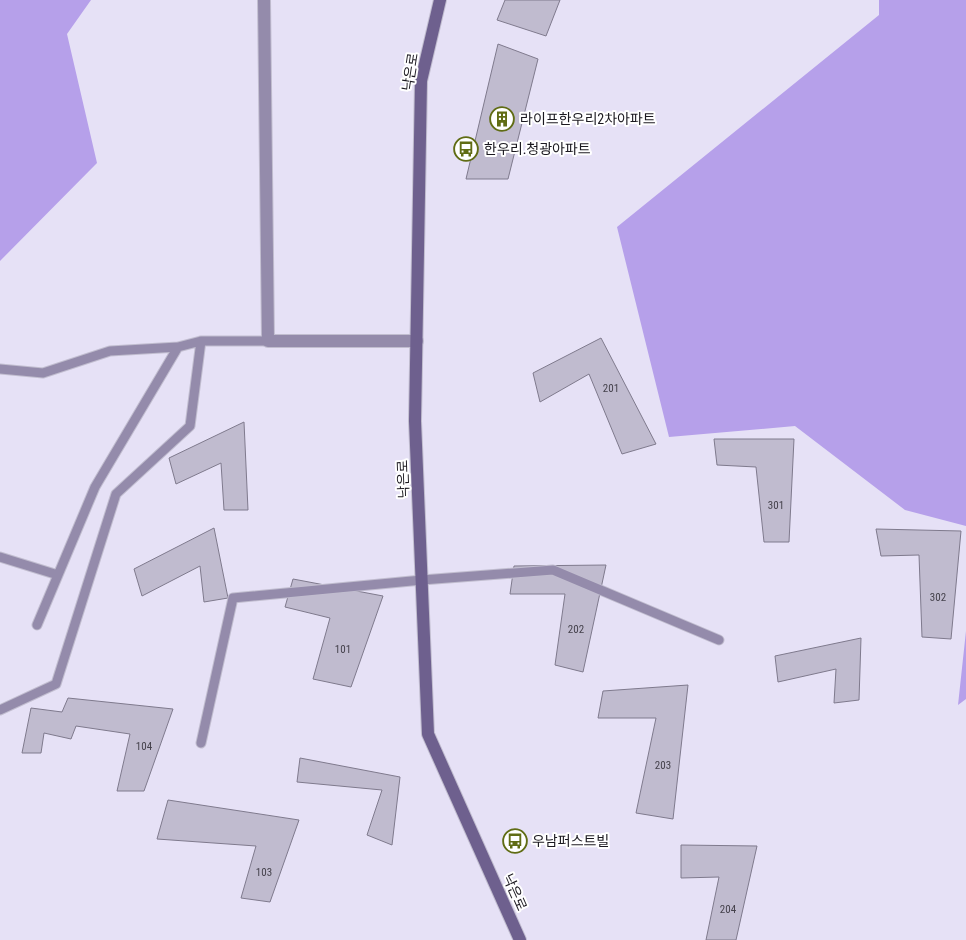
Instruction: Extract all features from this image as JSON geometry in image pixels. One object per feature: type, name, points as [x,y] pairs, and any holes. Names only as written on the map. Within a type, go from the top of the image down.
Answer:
[{"type":"main road","name":"낙은로","points":[[440,0],[421,81],[415,422],[428,734],[520,940]]},
{"type":"street","points":[[264,0],[268,341],[417,341]]},
{"type":"lane","points":[[0,369],[43,373],[110,351],[178,347],[201,342],[268,341]]},
{"type":"lane","points":[[0,710],[56,684],[116,494],[190,426],[201,342]]},
{"type":"lane","points":[[37,625],[95,487],[178,347]]},
{"type":"lane","points":[[0,557],[58,575]]},
{"type":"lane","points":[[201,743],[234,598],[553,570],[719,640]]},
{"type":"shaded area","points":[[0,0],[91,0],[67,34],[97,163],[0,261]]},
{"type":"shaded area","points":[[879,0],[966,0],[966,526],[905,510],[795,426],[669,437],[617,227],[879,15]]},
{"type":"shaded area","points":[[966,631],[966,699],[958,705]]},
{"type":"building","points":[[505,0],[560,0],[546,36],[497,20]]},
{"type":"building","name":"라이프한우리2차아파트","points":[[498,44],[538,59],[508,179],[466,179]]},
{"type":"building","points":[[601,338],[656,444],[622,454],[589,374],[540,402],[533,373]]},
{"type":"building","points":[[244,422],[248,510],[224,510],[221,463],[176,484],[169,458]]},
{"type":"building","points":[[714,439],[794,439],[789,542],[764,542],[756,467],[717,465]]},
{"type":"building","points":[[214,528],[228,598],[204,602],[200,566],[142,596],[134,569]]},
{"type":"building","points":[[876,529],[961,531],[951,639],[922,637],[919,555],[881,556]]},
{"type":"building","points":[[606,565],[583,672],[555,665],[565,594],[510,594],[514,566]]},
{"type":"building","points":[[293,579],[383,596],[351,687],[313,679],[330,618],[285,607]]},
{"type":"building","points":[[861,638],[859,700],[834,703],[836,669],[778,682],[775,656]]},
{"type":"building","points":[[688,685],[673,819],[636,813],[656,718],[598,718],[603,691]]},
{"type":"building","points":[[68,698],[173,709],[144,791],[117,791],[130,734],[76,726],[71,739],[44,733],[41,753],[22,753],[31,708],[62,712]]},
{"type":"building","points":[[300,758],[400,777],[392,845],[367,835],[382,790],[297,782]]},
{"type":"building","points":[[168,800],[299,820],[270,902],[241,898],[256,846],[157,839]]},
{"type":"building","points":[[681,845],[757,846],[736,940],[706,940],[719,877],[681,878]]},
{"type":"place","name":"라이프한우리2차아파트","points":[[502,119]]},
{"type":"place","name":"한우리.청광아파트","points":[[466,149]]},
{"type":"place","name":"우남퍼스트빌","points":[[515,841]]}]
